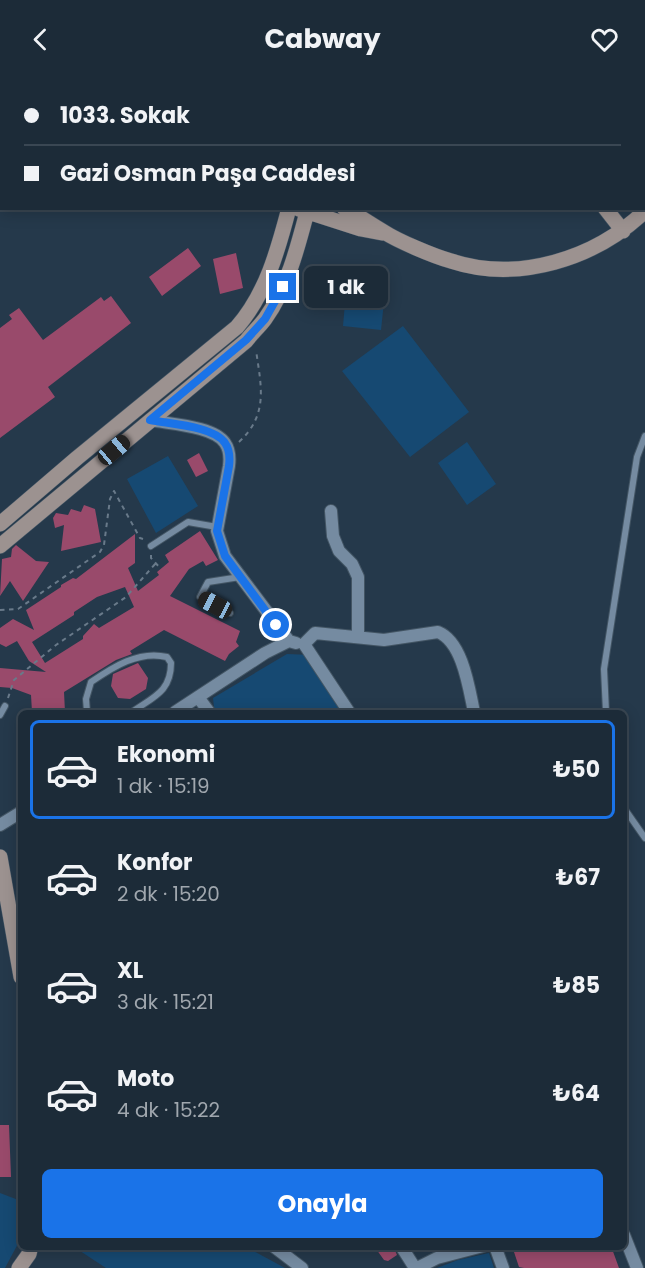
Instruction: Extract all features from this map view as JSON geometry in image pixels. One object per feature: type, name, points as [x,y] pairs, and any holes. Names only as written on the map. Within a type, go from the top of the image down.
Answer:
[{"type":"main road","points":[[0,524],[237,327],[250,312],[265,284],[288,210]]},
{"type":"main road","points":[[0,546],[251,334],[265,319],[283,287],[294,258],[304,210],[361,229],[385,233]]},
{"type":"main road","points":[[348,210],[385,233],[449,261],[472,267],[492,268],[529,267],[586,253],[623,231],[645,211]]},
{"type":"main road","points":[[607,210],[623,231]]},
{"type":"main road","points":[[0,857],[18,960]]},
{"type":"main road","points":[[19,1268],[30,1250]]},
{"type":"street","points":[[456,78],[468,78]]},
{"type":"street","points":[[150,420],[201,430],[218,436],[226,444],[229,452],[229,466],[217,531],[225,556],[288,641]]},
{"type":"street","points":[[331,511],[333,536],[339,551],[352,564],[357,577],[358,637]]},
{"type":"street","points":[[304,644],[315,633],[384,640],[438,632],[452,642],[462,662],[474,710]]},
{"type":"street","points":[[178,710],[265,653],[288,641],[304,644],[348,710]]},
{"type":"street","points":[[198,697],[208,710]]},
{"type":"street","points":[[0,825],[18,814]]},
{"type":"street","points":[[627,1243],[637,1268]]},
{"type":"street","points":[[278,1250],[302,1268]]},
{"type":"street","points":[[404,1250],[416,1268],[437,1258],[468,1250]]},
{"type":"street","points":[[496,1250],[503,1268]]},
{"type":"lane","points":[[606,710],[604,669],[637,457],[645,436]]},
{"type":"lane","points":[[151,546],[188,522],[218,527]]},
{"type":"lane","points":[[231,613],[200,597],[208,582],[240,577]]},
{"type":"lane","points":[[87,710],[86,699],[91,682],[126,661],[148,656],[166,657],[171,663],[168,682],[161,692],[135,710]]},
{"type":"lane","points":[[0,715],[6,706]]},
{"type":"lane","points":[[627,812],[645,838]]},
{"type":"path","points":[[229,452],[250,432],[260,414],[262,393],[256,346],[251,334]]},
{"type":"path","points":[[0,610],[18,609],[100,552],[104,545],[110,499],[114,492],[140,538],[150,543],[151,558],[161,569]]},
{"type":"path","points":[[6,706],[14,680],[56,645],[126,597],[156,563]]},
{"type":"shaded area","points":[[348,269],[387,273],[381,330],[343,326]]},
{"type":"shaded area","points":[[403,326],[469,412],[410,457],[342,371]]},
{"type":"shaded area","points":[[467,442],[496,484],[467,505],[438,463]]},
{"type":"shaded area","points":[[168,456],[198,506],[156,533],[127,479]]},
{"type":"shaded area","points":[[287,654],[311,655],[344,710],[216,710],[213,698]]},
{"type":"shaded area","points":[[0,1193],[18,1200],[18,1244],[5,1268],[0,1268]]},
{"type":"shaded area","points":[[79,1250],[252,1250],[285,1268],[106,1268]]},
{"type":"shaded area","points":[[489,1253],[494,1268],[437,1268],[458,1260]]},
{"type":"building","points":[[188,248],[201,266],[162,296],[149,277]]},
{"type":"building","points":[[236,253],[243,288],[220,294],[213,259]]},
{"type":"building","points":[[111,296],[131,323],[48,387],[55,397],[0,438],[0,328],[12,319],[9,315],[19,308],[43,340],[101,297],[104,301]]},
{"type":"building","points":[[199,453],[208,471],[196,477],[187,460]]},
{"type":"building","points":[[84,505],[95,509],[101,542],[61,551],[64,525],[55,528],[53,518],[56,513],[68,515],[71,509],[81,512]]},
{"type":"building","points":[[200,531],[218,560],[206,566],[203,561],[189,569],[170,596],[240,631],[236,642],[239,646],[229,654],[225,661],[164,630],[130,651],[132,654],[116,660],[64,692],[65,710],[32,710],[31,695],[12,688],[0,687],[0,668],[46,672],[29,661],[17,641],[6,647],[0,644],[0,628],[13,619],[34,630],[26,610],[61,585],[73,578],[76,579],[135,534],[135,563],[128,568],[138,591],[159,575],[157,572],[169,562],[165,555]],"holes":[[[125,587],[134,607],[99,628],[94,624],[83,639],[45,663],[32,642],[97,597]]]},
{"type":"building","points":[[16,545],[36,561],[49,562],[23,601],[10,581],[0,596],[2,559],[11,557],[12,549]]},
{"type":"building","points":[[138,663],[148,678],[146,689],[130,699],[118,698],[111,686],[113,674]]},
{"type":"building","points":[[0,1125],[9,1125],[11,1177],[0,1177]]},
{"type":"building","points":[[377,1250],[395,1250],[397,1255],[388,1261],[384,1260]]},
{"type":"building","points":[[513,1250],[612,1250],[619,1268],[524,1268],[519,1267]]},
{"type":"route","points":[[276,625],[225,556],[217,531],[230,457],[226,444],[218,436],[201,430],[150,420],[246,340],[265,319],[283,287]]}]
